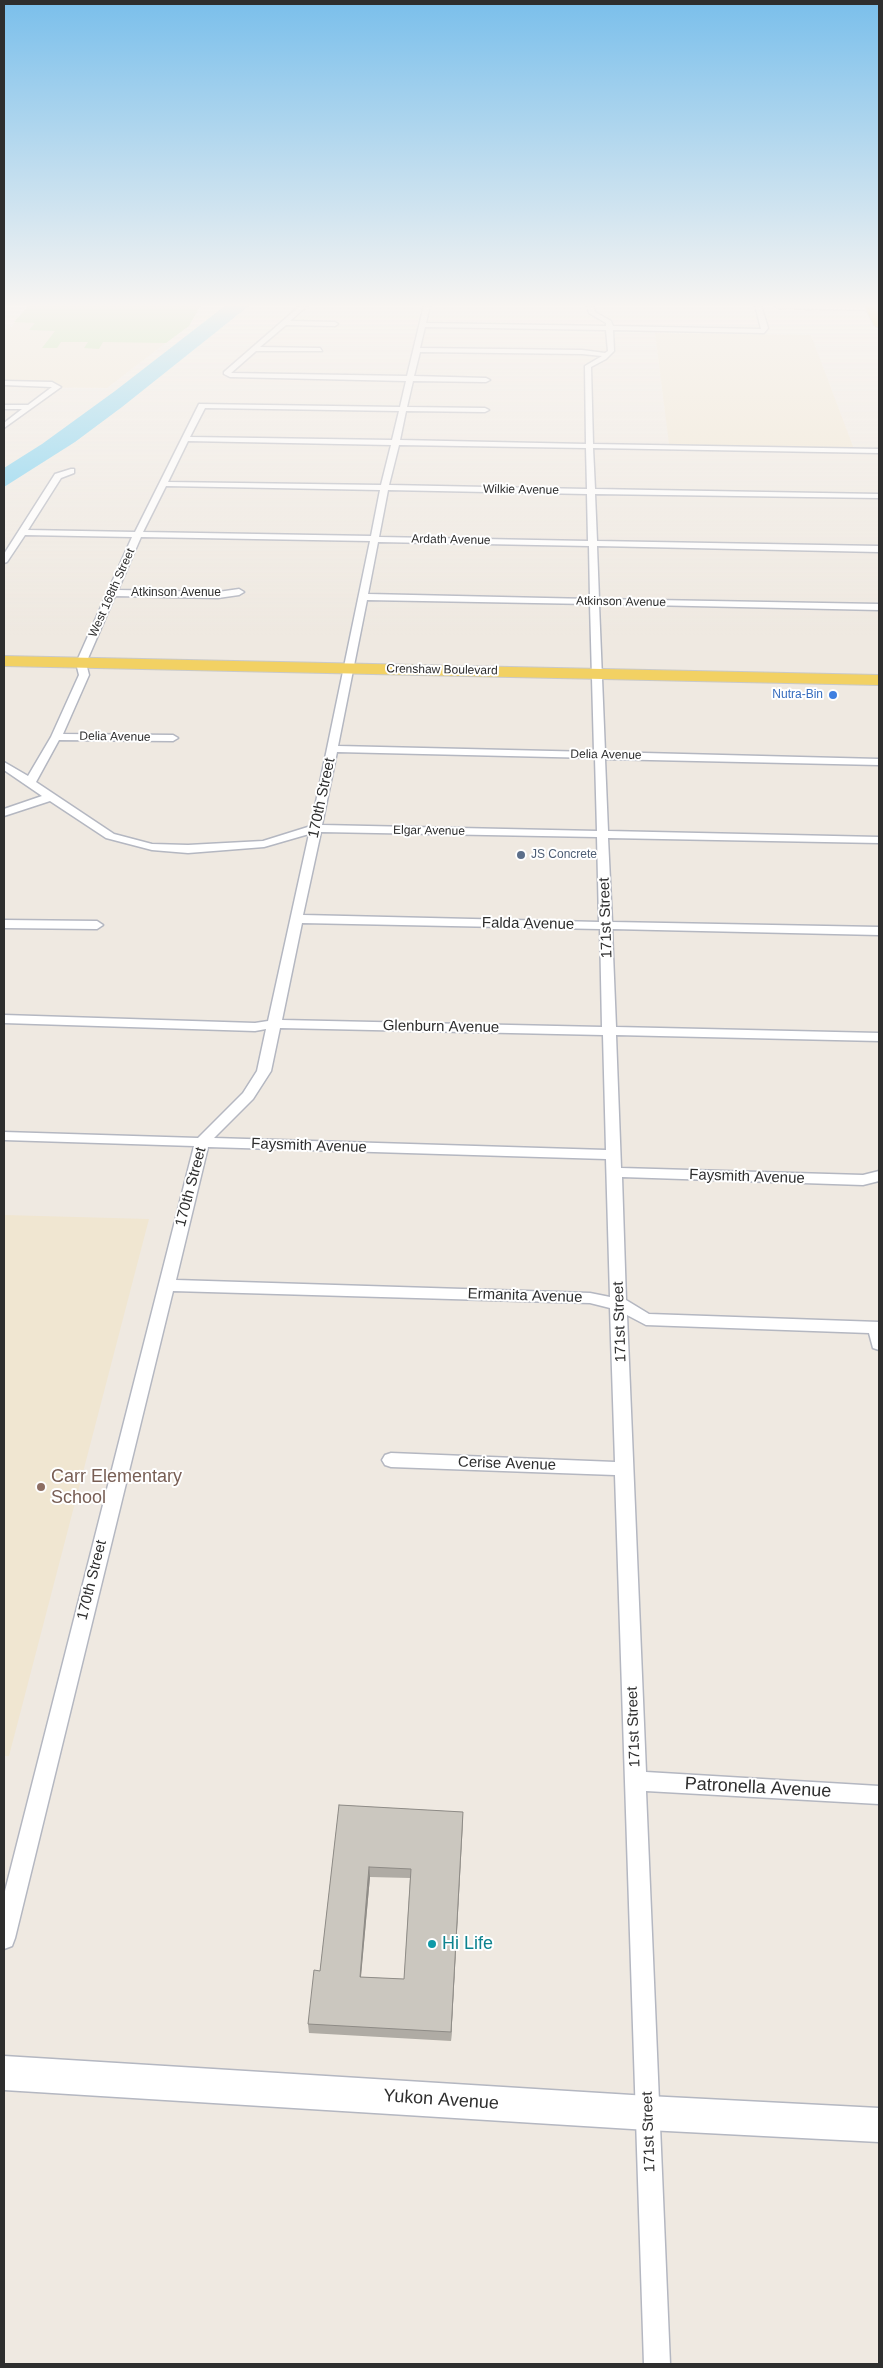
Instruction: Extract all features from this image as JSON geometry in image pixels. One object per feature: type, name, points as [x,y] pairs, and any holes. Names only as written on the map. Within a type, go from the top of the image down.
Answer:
[{"type":"main road","name":"Crenshaw Boulevard","points":[[4,661],[879,680]]},
{"type":"street","points":[[4,426],[19,416]]},
{"type":"street","name":"West 168th Street","points":[[31,781],[56,736],[84,676],[81,663],[138,534],[198,416]]},
{"type":"street","name":"170th Street","points":[[4,1938],[202,1142],[248,1096],[264,1071],[276,1024],[296,919],[376,539],[385,487],[402,416]]},
{"type":"street","name":"171st Street","points":[[588,416],[657,2364]]},
{"type":"street","points":[[186,440],[879,451]]},
{"type":"street","points":[[4,560],[58,476],[70,471]]},
{"type":"street","name":"Wilkie Avenue","points":[[163,484],[879,496]]},
{"type":"street","name":"Ardath Avenue","points":[[22,532],[879,549]]},
{"type":"street","name":"Atkinson Avenue","points":[[113,593],[218,595],[239,592]]},
{"type":"street","name":"Atkinson Avenue","points":[[363,597],[879,607]]},
{"type":"street","name":"Delia Avenue","points":[[56,736],[173,738]]},
{"type":"street","name":"Delia Avenue","points":[[333,749],[879,762]]},
{"type":"street","name":"Elgar Avenue","points":[[4,765],[31,781],[110,836],[152,847],[196,849],[264,844],[316,828],[879,840]]},
{"type":"street","points":[[4,813],[52,796]]},
{"type":"street","name":"Falda Avenue","points":[[296,919],[879,931]]},
{"type":"street","points":[[4,924],[97,925]]},
{"type":"street","name":"Glenburn Avenue","points":[[4,1019],[255,1027],[276,1024],[879,1037]]},
{"type":"street","name":"Faysmith Avenue","points":[[4,1136],[614,1154]]},
{"type":"street","name":"Faysmith Avenue","points":[[615,1172],[863,1180],[879,1176]]},
{"type":"street","name":"Ermanita Avenue","points":[[166,1285],[590,1298],[620,1304],[646,1319],[878,1327]]},
{"type":"street","points":[[878,1327],[879,1344]]},
{"type":"street","name":"Cerise Avenue","points":[[391,1460],[624,1469]]},
{"type":"street","name":"Patronella Avenue","points":[[636,1781],[879,1795]]},
{"type":"street","name":"Yukon Avenue","points":[[4,2073],[648,2113],[879,2125]]},
{"type":"shaded area","points":[[665,416],[841,416],[854,449],[669,444]]},
{"type":"shaded area","name":"Carr Elementary School","points":[[4,1215],[149,1219],[9,1756],[4,1756]]},
{"type":"water","points":[[81,416],[111,416],[75,442],[4,487],[4,468],[42,444]]},
{"type":"building","name":"Hi Life","points":[[339,1805],[463,1812],[451,2032],[308,2024],[314,1970],[320,1971]],"holes":[[[369,1867],[411,1869],[404,1979],[360,1977]]]},
{"type":"place","name":"Nutra-Bin","points":[[833,695]]},
{"type":"place","name":"JS Concrete","points":[[521,855]]},
{"type":"place","name":"Carr Elementary School","points":[[41,1487]]},
{"type":"place","name":"Hi Life","points":[[432,1944]]}]
